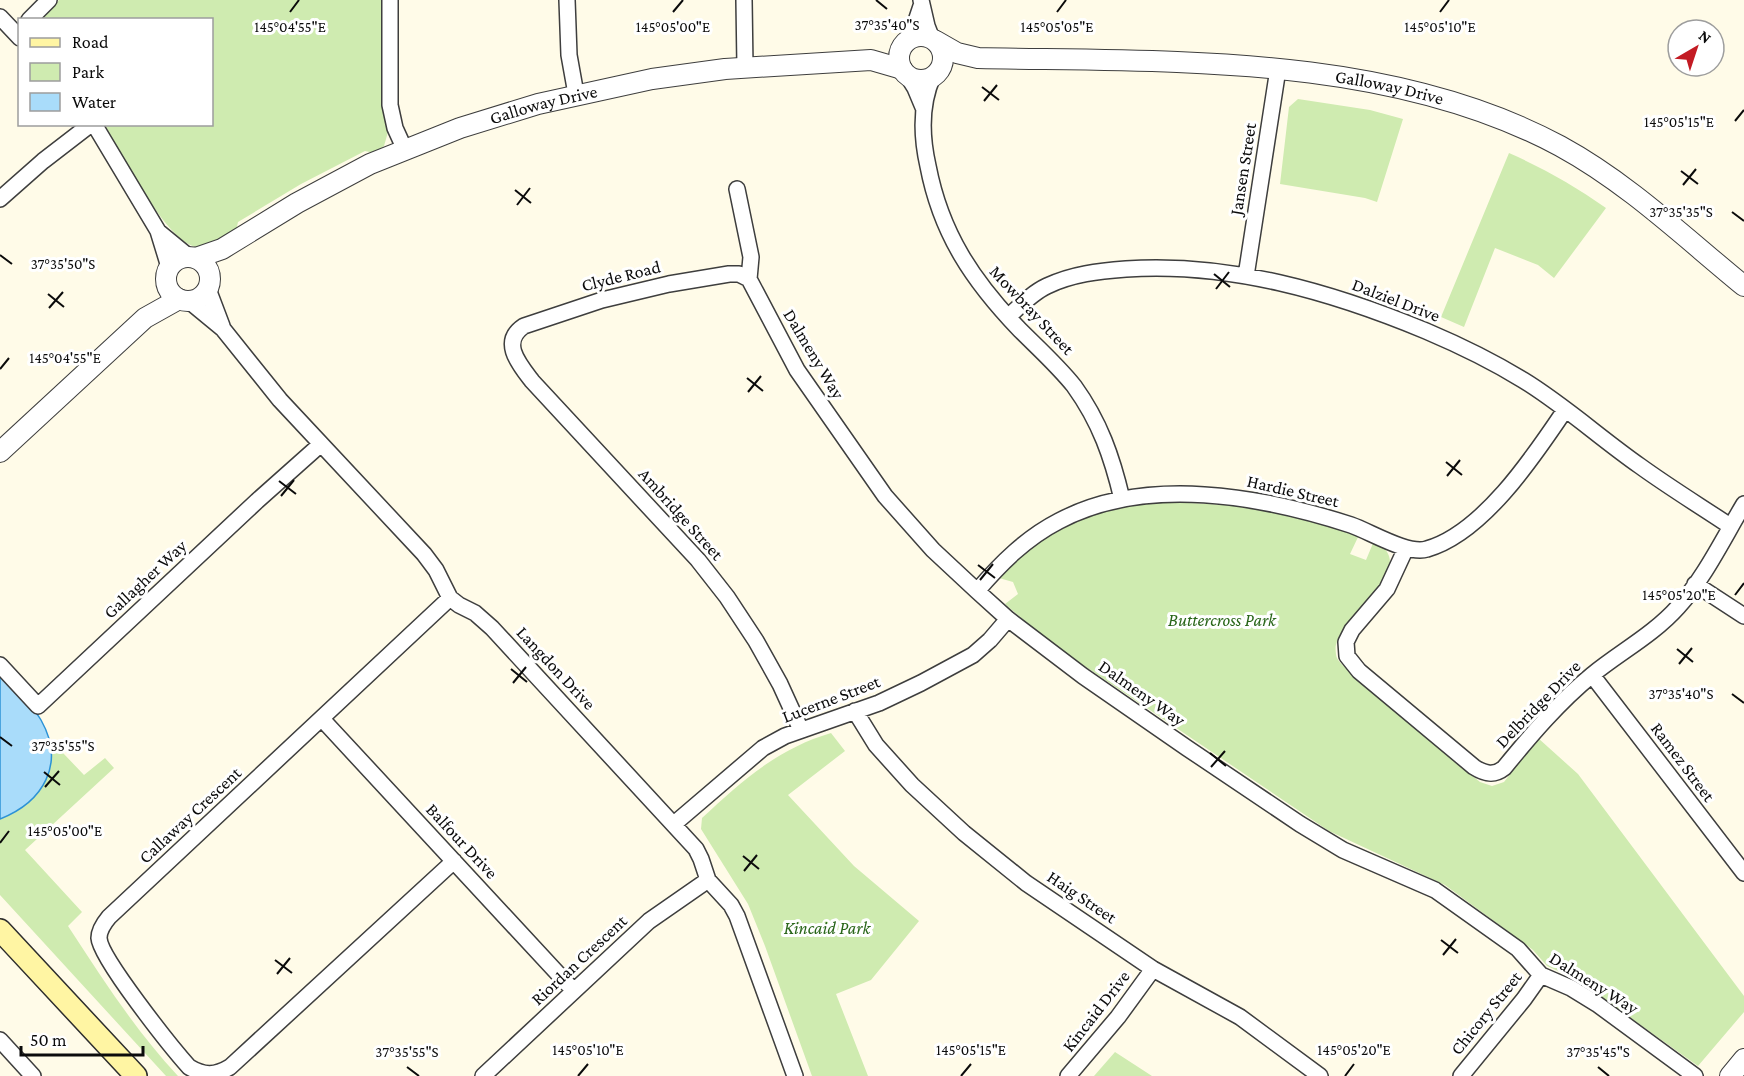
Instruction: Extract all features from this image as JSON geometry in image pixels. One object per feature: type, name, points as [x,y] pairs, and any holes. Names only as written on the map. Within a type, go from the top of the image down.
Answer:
[{"type":"main road","points":[[0,930],[136,1076]]},
{"type":"street","points":[[31,18],[49,0]]},
{"type":"street","points":[[390,0],[390,105],[395,128],[405,150]]},
{"type":"street","points":[[567,0],[568,55],[576,94]]},
{"type":"street","points":[[744,0],[745,68]]},
{"type":"street","points":[[921,3],[934,40],[940,46],[943,59],[936,74],[919,80],[904,71],[900,56],[921,3]]},
{"type":"street","points":[[0,17],[18,33]]},
{"type":"street","points":[[907,42],[921,36],[934,40]]},
{"type":"street","name":"Galloway Drive","points":[[934,40],[957,52],[978,57],[1148,61],[1278,69],[1411,90],[1455,103],[1540,136],[1596,167],[1625,187],[1744,286]]},
{"type":"street","name":"Galloway Drive","points":[[871,60],[907,42]]},
{"type":"street","name":"Galloway Drive","points":[[936,74],[958,62],[978,57]]},
{"type":"street","name":"Galloway Drive","points":[[192,257],[222,249],[337,181],[405,150],[469,125],[576,94],[652,79],[745,68],[871,60],[904,71]]},
{"type":"street","name":"Jansen Street","points":[[1246,276],[1278,69]]},
{"type":"street","name":"Mowbray Street","points":[[904,71],[923,107],[924,148],[932,186],[943,221],[957,251],[971,273],[1008,317],[1063,373],[1086,405],[1114,463],[1122,499]]},
{"type":"street","name":"Mowbray Street","points":[[923,107],[936,74]]},
{"type":"street","points":[[0,199],[43,161],[90,126]]},
{"type":"street","points":[[94,126],[158,231],[169,291],[224,329],[258,374],[424,554],[436,570],[450,598]]},
{"type":"street","points":[[737,189],[752,257],[749,279]]},
{"type":"street","points":[[158,231],[205,265],[224,329]]},
{"type":"street","name":"Galloway Drive","points":[[209,283],[228,253],[244,237]]},
{"type":"street","points":[[145,318],[174,261],[192,257]]},
{"type":"street","name":"Dalziel Drive","points":[[1008,317],[1034,294],[1046,287],[1084,274],[1156,268],[1207,270],[1246,276],[1340,300],[1406,323],[1484,358],[1522,379],[1640,466],[1731,526]]},
{"type":"street","name":"Clyde Road","points":[[512,341],[518,330],[524,326],[602,300],[669,284],[729,274],[739,274],[749,279]]},
{"type":"street","name":"Dalmeny Way","points":[[749,279],[797,370],[885,496],[933,550],[1008,619],[1083,676],[1300,824],[1343,850],[1435,890],[1518,949],[1541,975],[1571,988],[1597,1004],[1695,1076]]},
{"type":"street","points":[[0,452],[145,318],[184,300],[203,295],[209,283]]},
{"type":"street","name":"Ambridge Street","points":[[512,341],[512,348],[519,364],[532,381],[698,560],[727,597],[756,641],[780,684],[801,730]]},
{"type":"street","name":"Hardie Street","points":[[977,591],[1002,562],[1037,534],[1080,511],[1122,499],[1155,495],[1188,495],[1259,501],[1324,516],[1416,551],[1435,546],[1466,527],[1489,508],[1522,470],[1565,410]]},
{"type":"street","name":"Gallagher Way","points":[[0,664],[38,706],[321,444]]},
{"type":"street","name":"Delbridge Drive","points":[[1406,548],[1387,589],[1348,637],[1345,649],[1347,656],[1359,671],[1474,767],[1490,774],[1504,768],[1564,700],[1592,675],[1653,631],[1678,607],[1695,584],[1744,504]]},
{"type":"street","points":[[1695,584],[1744,615]]},
{"type":"street","name":"Callaway Crescent","points":[[450,598],[103,925],[99,937],[104,952],[115,971],[189,1067],[199,1074],[214,1076],[230,1067],[454,861]]},
{"type":"street","name":"Langdon Drive","points":[[450,598],[475,613],[492,628],[696,849],[708,880],[731,905],[737,916],[795,1076]]},
{"type":"street","name":"Lucerne Street","points":[[674,824],[763,748],[801,730],[879,703],[973,655],[1008,619]]},
{"type":"street","name":"Ramez Street","points":[[1592,675],[1744,873]]},
{"type":"street","name":"Haig Street","points":[[855,711],[876,745],[897,769],[964,833],[1026,883],[1153,969],[1240,1017],[1320,1076]]},
{"type":"street","name":"Balfour Drive","points":[[322,719],[574,991]]},
{"type":"street","name":"Riordan Crescent","points":[[483,1076],[649,921],[708,880]]},
{"type":"street","name":"Kincaid Drive","points":[[1068,1076],[1118,1017],[1153,969]]},
{"type":"street","name":"Chicory Street","points":[[1461,1076],[1541,975]]},
{"type":"street","points":[[0,1040],[33,1076]]},
{"type":"street","points":[[1730,1076],[1744,1059]]},
{"type":"green space","points":[[59,0],[383,0],[388,132],[384,146],[374,153],[365,151],[301,184],[238,222],[236,231],[218,242],[198,247],[186,242],[159,215],[106,126],[213,126],[213,18],[42,18]]},
{"type":"green space","points":[[1298,99],[1370,110],[1403,119],[1377,202],[1280,184],[1289,107]]},
{"type":"green space","points":[[1509,153],[1559,178],[1606,208],[1554,278],[1538,265],[1495,248],[1464,327],[1441,317]]},
{"type":"green space","name":"Buttercross Park","points":[[1155,502],[1241,506],[1292,514],[1359,535],[1350,554],[1366,560],[1374,541],[1387,552],[1390,564],[1385,577],[1376,592],[1341,633],[1336,646],[1339,661],[1387,705],[1480,782],[1492,786],[1504,782],[1538,738],[1578,774],[1744,996],[1744,1012],[1698,1066],[1576,979],[1547,966],[1533,950],[1445,885],[1329,831],[1049,642],[1005,604],[1018,594],[1013,582],[999,578],[1033,547],[1051,535],[1089,517],[1110,510]]},
{"type":"green space","points":[[0,687],[84,775],[105,758],[114,768],[25,850],[82,912],[68,926],[133,1022],[178,1076],[166,1076],[0,895]]},
{"type":"green space","name":"Kincaid Park","points":[[831,733],[845,751],[788,795],[854,866],[919,921],[871,980],[836,994],[868,1076],[812,1076],[748,904],[701,829],[702,818],[746,779],[777,757]]},
{"type":"green space","points":[[1115,1052],[1152,1076],[1094,1076]]},
{"type":"water","points":[[0,676],[41,720],[48,736],[51,752],[46,780],[38,792],[28,803],[0,819]]}]
